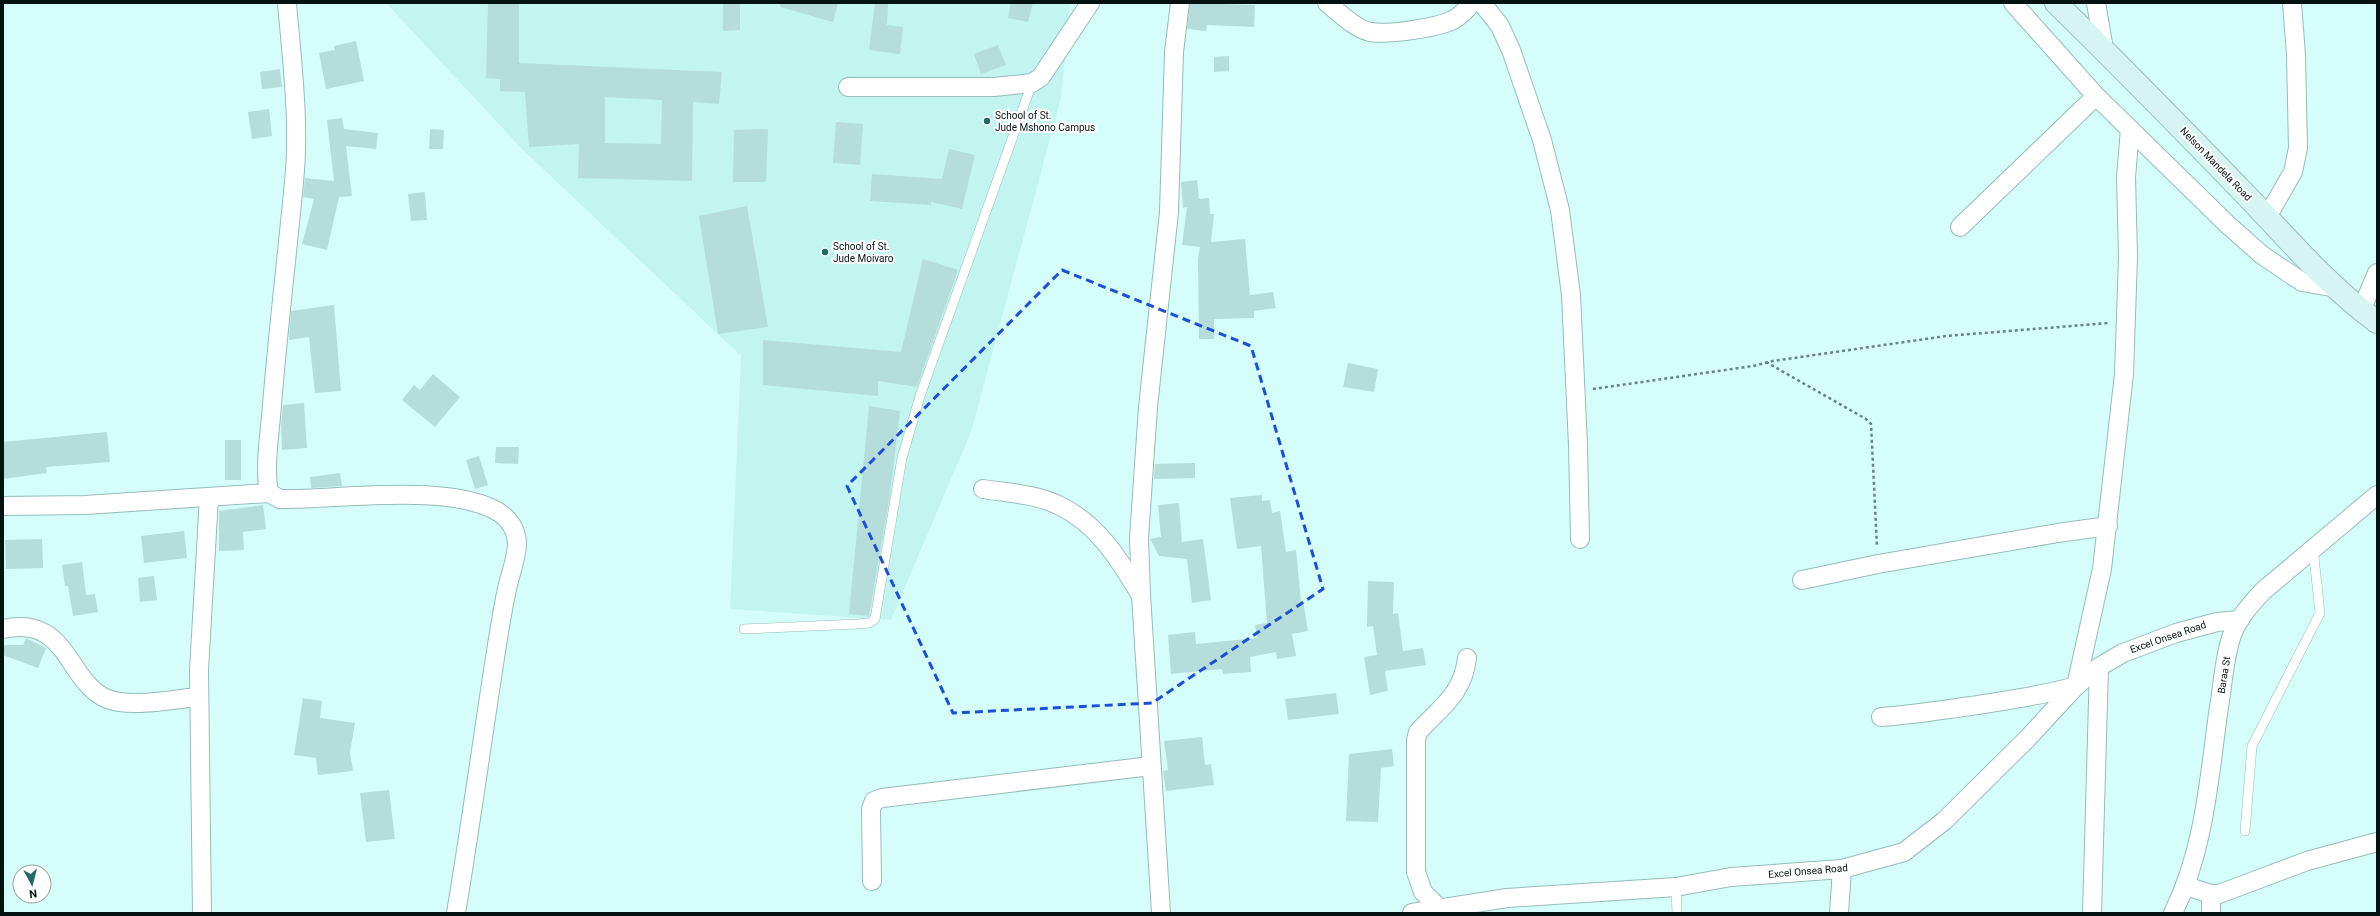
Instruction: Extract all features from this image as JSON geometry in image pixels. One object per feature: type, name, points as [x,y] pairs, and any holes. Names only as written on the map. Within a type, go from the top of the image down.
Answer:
[{"type":"main road","name":"Nelson Mandela Road","points":[[2056,3],[2104,49],[2276,229],[2337,288],[2369,316]]},
{"type":"street","points":[[270,493],[267,478],[272,404],[282,293],[295,180],[296,131],[287,3]]},
{"type":"street","points":[[848,87],[994,88],[1032,83],[1041,77],[1090,3]]},
{"type":"street","points":[[1161,913],[1141,595],[1141,498],[1154,344],[1169,212],[1174,52],[1180,3]]},
{"type":"street","points":[[1326,3],[1356,26],[1371,32],[1391,31],[1434,25],[1454,19],[1472,3]]},
{"type":"street","points":[[1482,3],[1500,26],[1511,50],[1542,140],[1560,210],[1571,295],[1578,445],[1580,539]]},
{"type":"street","points":[[2013,3],[2096,96],[2190,190],[2262,255],[2302,282],[2337,288]]},
{"type":"street","points":[[2096,3],[2104,49]]},
{"type":"street","points":[[2266,217],[2293,172],[2298,148],[2296,55],[2292,3]]},
{"type":"street","points":[[1960,227],[2096,96]]},
{"type":"street","points":[[1881,717],[1909,716],[2023,698],[2054,693],[2076,686],[2102,568],[2108,526],[2124,374],[2128,322],[2126,177],[2130,129]]},
{"type":"street","points":[[2369,316],[2377,273]]},
{"type":"street","points":[[983,489],[1025,496],[1058,504],[1078,516],[1096,530],[1111,549],[1141,595]]},
{"type":"street","points":[[3,506],[85,505],[270,493],[280,499],[392,496],[462,499],[487,506],[510,522],[515,532],[517,544],[515,561],[501,618],[456,913]]},
{"type":"street","name":"Baraa St","points":[[2173,913],[2186,886],[2200,842],[2227,654],[2232,635],[2240,620],[2263,591],[2377,495]]},
{"type":"street","points":[[202,913],[199,697],[202,607],[208,538],[209,497]]},
{"type":"street","points":[[1802,580],[1878,564],[2058,533],[2108,526]]},
{"type":"street","name":"Excel Onsea Road","points":[[1412,913],[1507,898],[1676,887],[1731,877],[1842,869],[1904,852],[1970,796],[2027,739],[2076,686],[2099,667],[2123,653],[2176,633],[2205,624],[2240,620]]},
{"type":"street","points":[[3,630],[24,629],[39,631],[50,636],[62,648],[94,690],[105,697],[128,702],[199,697]]},
{"type":"street","points":[[1440,909],[1423,892],[1416,872],[1416,740],[1418,732],[1454,694],[1463,680],[1467,658]]},
{"type":"street","points":[[2092,913],[2099,667]]},
{"type":"street","points":[[872,881],[871,809],[874,801],[882,798],[1151,766]]},
{"type":"street","points":[[2186,886],[2210,894],[2228,891],[2307,861],[2377,842]]},
{"type":"street","points":[[1839,913],[1842,869]]},
{"type":"street","points":[[2210,894],[2211,913]]},
{"type":"lane","points":[[744,629],[858,624],[869,623],[875,619],[902,458],[920,396],[1032,83]]},
{"type":"lane","points":[[2245,830],[2252,746],[2320,613],[2313,548]]},
{"type":"lane","points":[[1676,887],[1677,913]]},
{"type":"path","points":[[1575,392],[1946,336],[2128,322]]},
{"type":"path","points":[[1766,362],[1866,419],[1871,424],[1878,564]]},
{"type":"highlighted area","points":[[1062,270],[1251,346],[1323,589],[1152,703],[953,713],[847,486]]},
{"type":"shaded area","name":"School of St. Jude Moivaro","points":[[386,3],[1070,3],[1061,98],[971,432],[891,620],[730,609],[741,356],[522,149]]},
{"type":"building","points":[[488,3],[519,3],[519,63],[722,72],[719,104],[693,102],[692,181],[578,178],[579,144],[529,147],[525,92],[500,91],[500,79],[486,78]],"holes":[[[605,97],[662,100],[661,144],[605,143]]]},
{"type":"building","points":[[723,3],[740,3],[740,30],[723,31]]},
{"type":"building","points":[[780,3],[838,3],[833,22],[780,7]]},
{"type":"building","points":[[875,3],[888,3],[887,25],[903,27],[900,54],[869,50]]},
{"type":"building","points":[[1011,3],[1033,3],[1028,22],[1008,18]]},
{"type":"building","points":[[1190,3],[1255,5],[1254,27],[1207,25],[1206,31],[1187,29]]},
{"type":"building","points":[[356,41],[364,81],[326,89],[319,53],[335,50],[334,46]]},
{"type":"building","points":[[998,45],[1006,65],[981,74],[974,54]]},
{"type":"building","points":[[1229,56],[1229,71],[1214,72],[1214,57]]},
{"type":"building","points":[[280,69],[282,87],[262,89],[260,72]]},
{"type":"building","points":[[269,109],[272,136],[252,139],[248,112]]},
{"type":"building","points":[[342,118],[344,129],[378,133],[376,149],[346,146],[352,196],[339,197],[327,250],[302,244],[314,199],[303,197],[305,178],[334,181],[327,120]]},
{"type":"building","points":[[836,122],[863,124],[860,165],[833,163]]},
{"type":"building","points":[[430,129],[444,130],[443,149],[429,149]]},
{"type":"building","points":[[768,129],[766,182],[733,182],[734,130]]},
{"type":"building","points":[[949,149],[975,155],[962,209],[931,202],[931,205],[870,201],[872,174],[942,179]]},
{"type":"building","points":[[1197,180],[1199,199],[1209,198],[1210,214],[1214,214],[1211,242],[1245,239],[1250,295],[1273,292],[1276,308],[1254,311],[1254,318],[1214,319],[1214,339],[1199,339],[1198,259],[1200,247],[1182,245],[1187,207],[1183,208],[1181,182]]},
{"type":"building","points":[[425,192],[427,220],[411,221],[408,194]]},
{"type":"building","points":[[747,206],[768,327],[718,334],[699,216]]},
{"type":"building","points":[[923,259],[958,270],[917,387],[878,381],[878,396],[763,385],[763,340],[901,352]]},
{"type":"building","points":[[334,305],[341,391],[315,393],[309,337],[289,340],[291,311]]},
{"type":"building","points":[[1348,363],[1378,369],[1374,392],[1343,387]]},
{"type":"building","points":[[433,374],[460,397],[435,427],[402,400],[414,385],[420,390]]},
{"type":"building","points":[[304,403],[307,448],[282,450],[281,425],[283,405]]},
{"type":"building","points":[[869,406],[900,411],[890,495],[869,616],[849,614]]},
{"type":"building","points":[[107,432],[110,462],[46,467],[47,473],[3,479],[3,442]]},
{"type":"building","points":[[225,440],[241,440],[241,480],[225,480]]},
{"type":"building","points":[[496,447],[519,447],[518,464],[495,463]]},
{"type":"building","points":[[479,456],[488,485],[475,489],[466,460]]},
{"type":"building","points":[[1195,463],[1195,478],[1154,479],[1155,464]]},
{"type":"building","points":[[340,473],[342,486],[311,488],[310,477]]},
{"type":"building","points":[[1262,495],[1262,501],[1270,500],[1272,513],[1280,511],[1286,552],[1296,550],[1301,601],[1303,600],[1308,631],[1292,634],[1296,656],[1277,659],[1276,652],[1250,657],[1251,672],[1223,674],[1222,669],[1171,674],[1168,635],[1195,632],[1196,644],[1257,638],[1255,625],[1267,623],[1261,546],[1237,549],[1230,498]]},
{"type":"building","points":[[1179,503],[1182,542],[1203,539],[1211,600],[1192,603],[1187,559],[1159,556],[1150,539],[1161,537],[1158,505]]},
{"type":"building","points":[[263,505],[266,529],[243,532],[244,550],[219,551],[219,511]]},
{"type":"building","points":[[184,531],[187,558],[144,563],[141,536]]},
{"type":"building","points":[[42,539],[43,568],[6,569],[5,540]]},
{"type":"building","points":[[82,562],[86,595],[95,594],[98,612],[73,616],[68,586],[65,586],[62,565]]},
{"type":"building","points":[[154,576],[157,600],[140,602],[138,578]]},
{"type":"building","points":[[1368,581],[1394,582],[1393,614],[1398,613],[1403,651],[1423,648],[1426,665],[1385,671],[1388,691],[1370,695],[1364,657],[1377,655],[1373,626],[1367,627]]},
{"type":"building","points":[[26,638],[46,648],[38,668],[3,655],[3,645],[23,645]]},
{"type":"building","points":[[1336,693],[1339,714],[1288,720],[1285,699]]},
{"type":"building","points":[[303,698],[322,701],[320,718],[355,723],[350,752],[353,771],[318,775],[316,758],[294,755]]},
{"type":"building","points":[[1202,737],[1205,765],[1211,764],[1214,785],[1166,791],[1163,771],[1168,770],[1164,741]]},
{"type":"building","points":[[1392,749],[1394,766],[1381,768],[1378,822],[1346,821],[1349,754]]},
{"type":"building","points":[[389,790],[395,839],[366,842],[360,793]]},
{"type":"place","name":"School of St. Jude Mshono Campus","points":[[987,121]]},
{"type":"place","name":"School of St. Jude Moivaro","points":[[825,252]]}]
